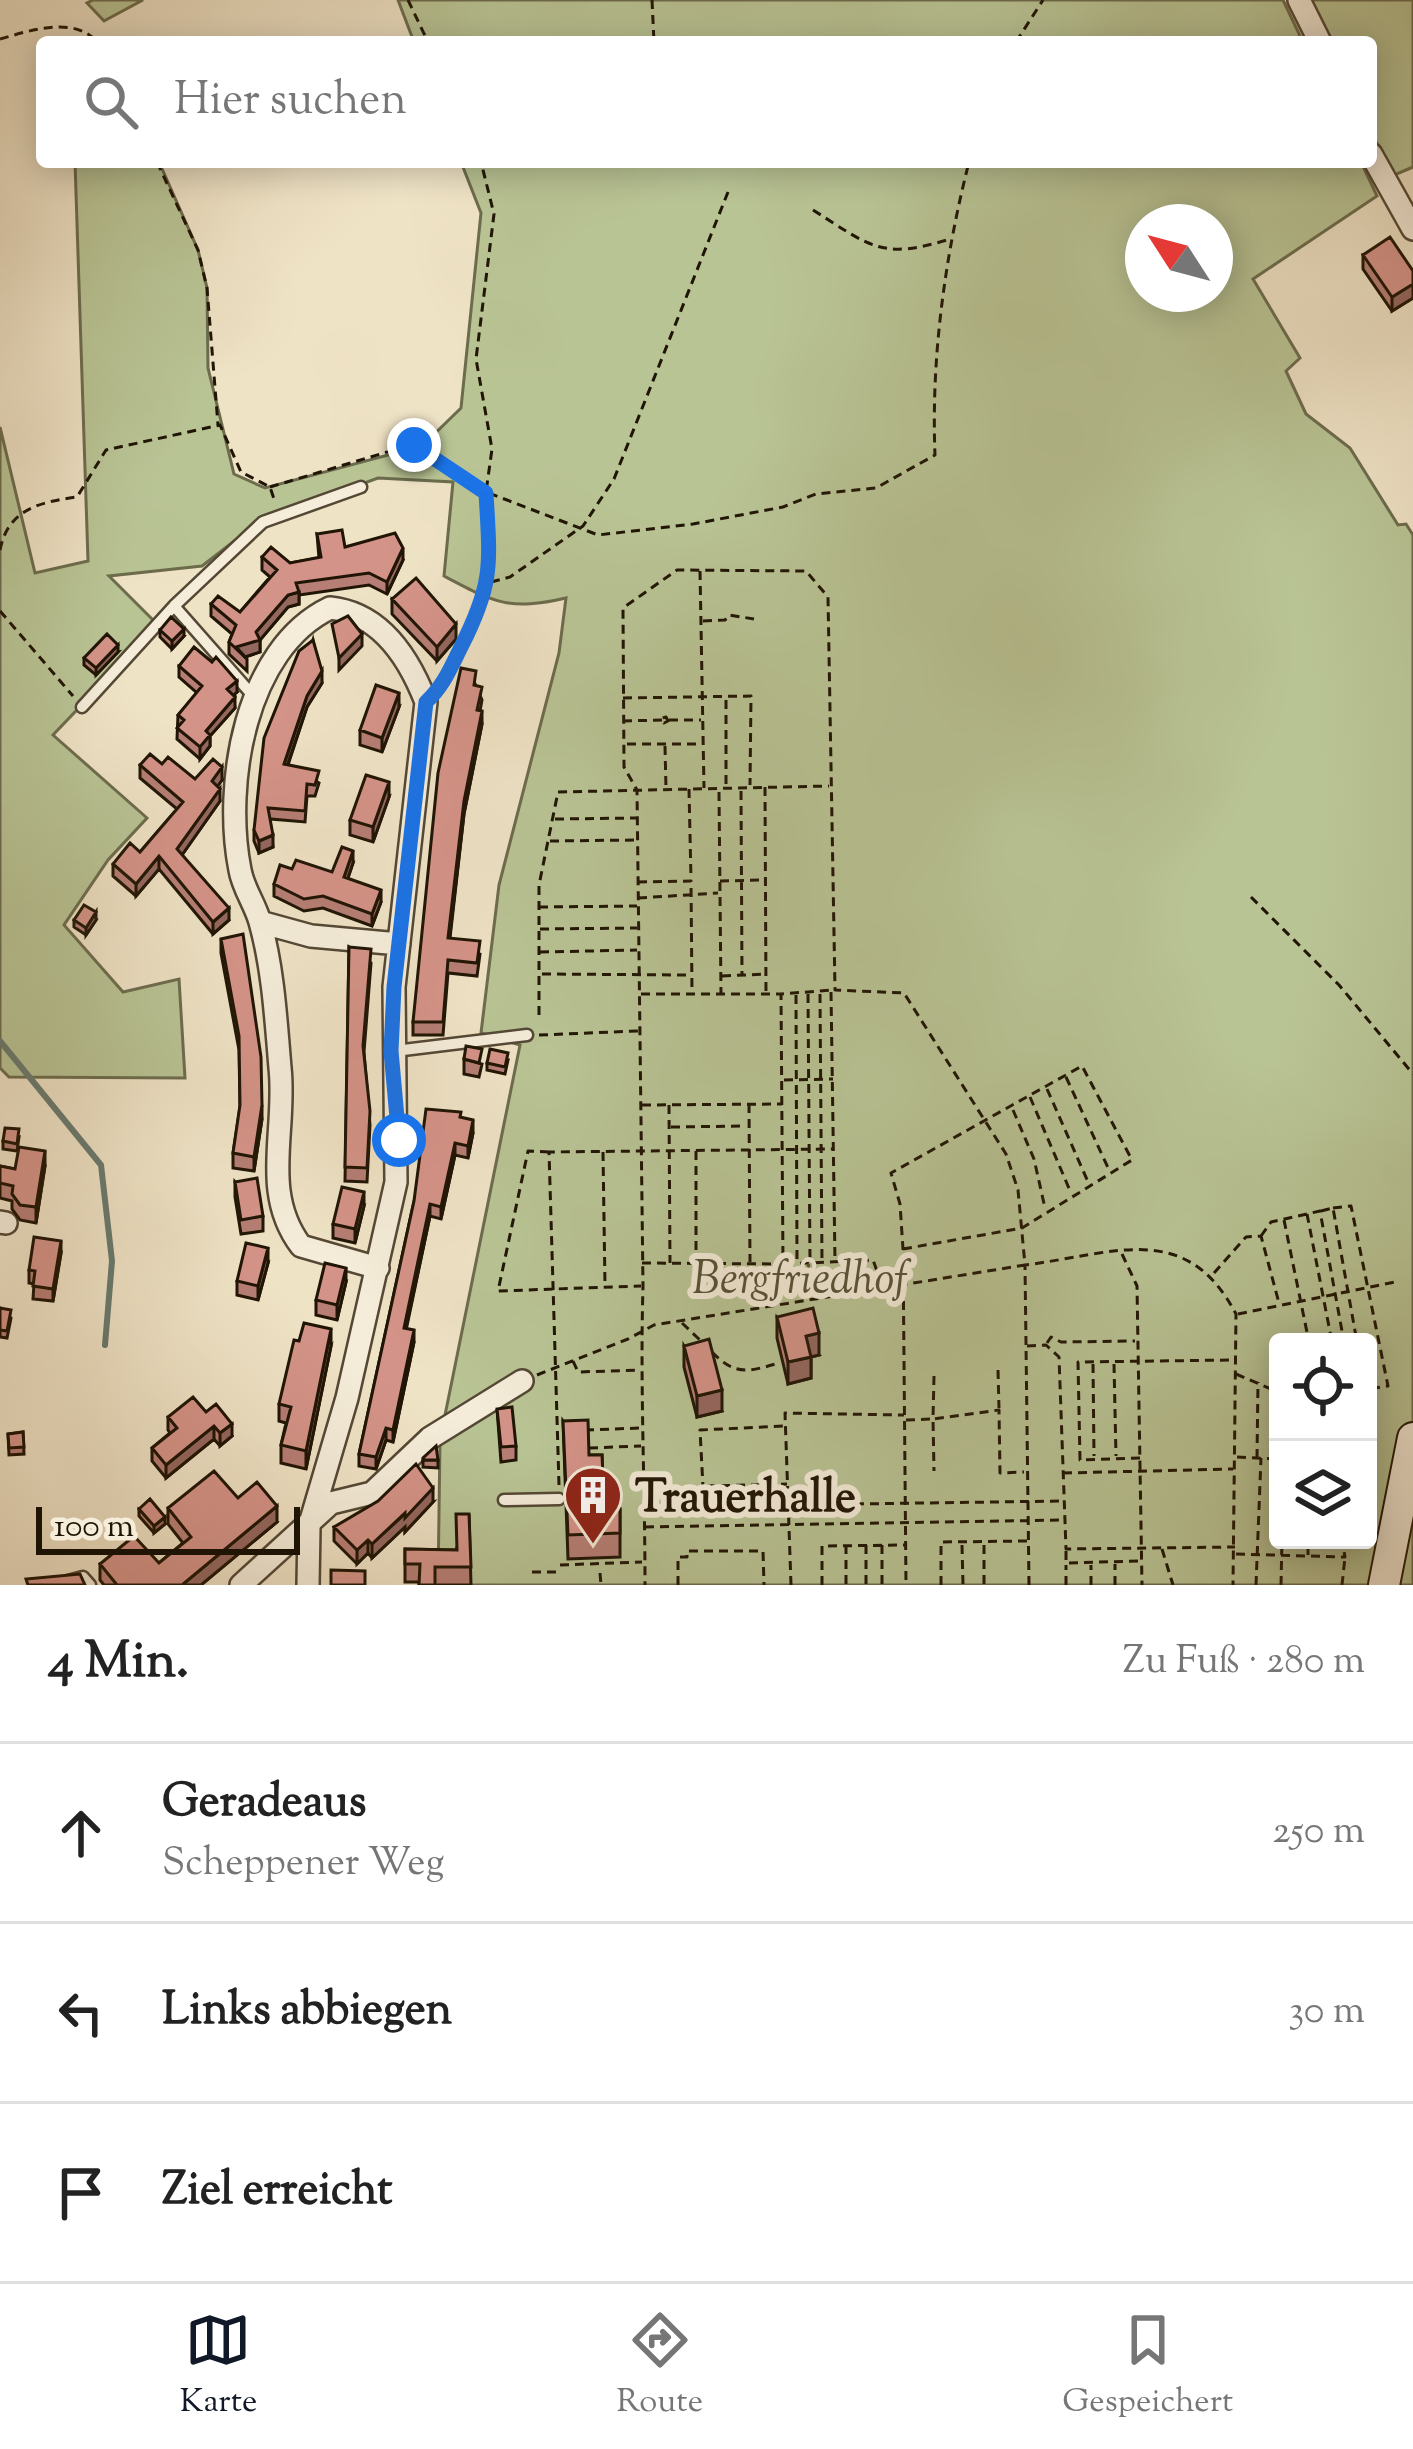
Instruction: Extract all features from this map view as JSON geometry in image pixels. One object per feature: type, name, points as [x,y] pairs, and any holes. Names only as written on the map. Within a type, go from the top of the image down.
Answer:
[{"type":"main road","points":[[1384,1585],[1413,1438]]},
{"type":"street","points":[[1298,0],[1317,36]]},
{"type":"street","points":[[1377,165],[1413,230]]},
{"type":"street","points":[[308,1585],[309,1527],[326,1480],[378,1268],[399,1140],[391,1051],[426,702],[413,668],[370,620],[330,608],[285,638],[257,700],[239,767],[240,872],[260,922],[281,1073],[275,1184],[281,1213],[301,1246],[378,1268]]},
{"type":"street","points":[[260,922],[310,936],[399,944]]},
{"type":"street","points":[[241,1585],[331,1503],[372,1493],[465,1413],[522,1382]]},
{"type":"lane","points":[[82,706],[174,606],[263,522],[362,487]]},
{"type":"lane","points":[[174,606],[257,700]]},
{"type":"lane","points":[[391,1051],[527,1035]]},
{"type":"lane","points":[[504,1500],[559,1499]]},
{"type":"lane","points":[[65,1581],[83,1577],[90,1585]]},
{"type":"path","points":[[408,0],[425,36]]},
{"type":"path","points":[[652,0],[654,36]]},
{"type":"path","points":[[1020,36],[1042,0]]},
{"type":"path","points":[[0,39],[49,27],[84,31],[90,36]]},
{"type":"path","points":[[160,168],[198,250],[207,288],[218,426],[242,472],[270,487],[279,515]]},
{"type":"path","points":[[426,702],[444,681],[490,583],[486,493],[492,449],[476,359],[494,214],[482,168]]},
{"type":"path","points":[[270,487],[414,445],[486,493],[612,535],[783,507],[816,494],[876,488],[935,455],[933,403],[949,240],[967,168]]},
{"type":"path","points":[[490,583],[510,577],[583,526],[614,479],[728,192]]},
{"type":"path","points":[[813,210],[865,243],[902,254],[949,240]]},
{"type":"path","points":[[0,550],[4,530],[35,503],[77,497],[106,450],[218,426]]},
{"type":"path","points":[[645,1585],[638,818],[637,790],[623,767],[623,698],[626,602],[666,573],[793,568],[823,586],[828,597],[835,1261]]},
{"type":"path","points":[[700,569],[704,788]]},
{"type":"path","points":[[0,611],[82,706]]},
{"type":"path","points":[[701,621],[724,620],[729,615],[735,620],[754,620]]},
{"type":"path","points":[[721,994],[726,696]]},
{"type":"path","points":[[623,698],[751,696],[751,787]]},
{"type":"path","points":[[623,721],[703,720]]},
{"type":"path","points":[[665,744],[666,789]]},
{"type":"path","points":[[623,745],[703,744]]},
{"type":"path","points":[[539,1015],[539,907],[558,792],[831,786]]},
{"type":"path","points":[[765,787],[766,994]]},
{"type":"path","points":[[741,788],[742,975]]},
{"type":"path","points":[[689,789],[692,994]]},
{"type":"path","points":[[553,819],[638,818]]},
{"type":"path","points":[[548,841],[638,840]]},
{"type":"path","points":[[720,881],[765,880]]},
{"type":"path","points":[[638,882],[691,881]]},
{"type":"path","points":[[638,898],[720,893]]},
{"type":"path","points":[[1252,897],[1339,986],[1413,1074]]},
{"type":"path","points":[[539,907],[638,906]]},
{"type":"path","points":[[540,929],[638,928]]},
{"type":"path","points":[[540,952],[639,950]]},
{"type":"path","points":[[540,974],[692,975]]},
{"type":"path","points":[[720,976],[766,974]]},
{"type":"path","points":[[820,991],[822,1262]]},
{"type":"path","points":[[808,992],[810,1263]]},
{"type":"path","points":[[796,993],[796,1264]]},
{"type":"path","points":[[639,994],[904,993],[990,1123],[1018,1190],[1022,1228],[1029,1585]]},
{"type":"path","points":[[781,994],[783,1264]]},
{"type":"path","points":[[527,1035],[640,1031]]},
{"type":"path","points":[[903,1249],[1022,1228],[1132,1160],[1082,1066],[990,1123],[891,1173],[901,1204],[903,1249],[906,1585]]},
{"type":"path","points":[[1066,1076],[1110,1172]]},
{"type":"path","points":[[782,1080],[833,1079]]},
{"type":"path","points":[[1046,1087],[1089,1185]]},
{"type":"path","points":[[1029,1097],[1072,1195]]},
{"type":"path","points":[[749,1104],[750,1264]]},
{"type":"path","points":[[640,1105],[782,1104]]},
{"type":"path","points":[[669,1105],[670,1263]]},
{"type":"path","points":[[1012,1107],[1034,1159],[1045,1210]]},
{"type":"path","points":[[670,1127],[749,1126]]},
{"type":"path","points":[[643,1286],[498,1291],[528,1151],[833,1150]]},
{"type":"path","points":[[602,1151],[605,1288]]},
{"type":"path","points":[[696,1151],[696,1264]]},
{"type":"path","points":[[549,1152],[559,1499]]},
{"type":"path","points":[[1213,1275],[1246,1238],[1261,1236],[1271,1222],[1351,1206],[1388,1386],[1377,1388]]},
{"type":"path","points":[[1334,1208],[1355,1333]]},
{"type":"path","points":[[1320,1211],[1342,1333]]},
{"type":"path","points":[[1307,1214],[1330,1333]]},
{"type":"path","points":[[1284,1219],[1307,1333]]},
{"type":"path","points":[[1261,1236],[1279,1305]]},
{"type":"path","points":[[522,1382],[679,1320],[902,1282],[1166,1250],[1196,1261],[1213,1275],[1236,1314],[1233,1585]]},
{"type":"path","points":[[1121,1253],[1137,1286],[1142,1585]]},
{"type":"path","points":[[642,1263],[873,1260],[882,1285]]},
{"type":"path","points":[[1236,1314],[1395,1282]]},
{"type":"path","points":[[679,1320],[729,1370],[742,1373],[779,1363]]},
{"type":"path","points":[[1046,1345],[1051,1337],[1061,1342],[1138,1341]]},
{"type":"path","points":[[1025,1347],[1046,1345]]},
{"type":"path","points":[[1046,1345],[1059,1358],[1066,1585]]},
{"type":"path","points":[[572,1359],[578,1372],[642,1370]]},
{"type":"path","points":[[1140,1458],[1079,1460],[1078,1362],[1235,1360]]},
{"type":"path","points":[[1093,1362],[1094,1459]]},
{"type":"path","points":[[1114,1362],[1116,1459]]},
{"type":"path","points":[[998,1370],[1000,1473],[1027,1472]]},
{"type":"path","points":[[1235,1374],[1269,1388]]},
{"type":"path","points":[[934,1376],[934,1471]]},
{"type":"path","points":[[1256,1585],[1260,1555],[1258,1382]]},
{"type":"path","points":[[790,1585],[785,1413],[933,1419],[999,1410]]},
{"type":"path","points":[[704,1506],[700,1430],[786,1426]]},
{"type":"path","points":[[569,1430],[643,1428]]},
{"type":"path","points":[[589,1448],[643,1445]]},
{"type":"path","points":[[1235,1457],[1269,1459]]},
{"type":"path","points":[[1063,1473],[1235,1469]]},
{"type":"path","points":[[706,1486],[789,1484]]},
{"type":"path","points":[[643,1508],[1063,1501]]},
{"type":"path","points":[[644,1527],[1063,1520]]},
{"type":"path","points":[[941,1585],[941,1542],[1028,1541]]},
{"type":"path","points":[[962,1542],[963,1585]]},
{"type":"path","points":[[983,1542],[984,1585]]},
{"type":"path","points":[[882,1544],[883,1585]]},
{"type":"path","points":[[845,1545],[846,1585]]},
{"type":"path","points":[[866,1545],[866,1585]]},
{"type":"path","points":[[822,1585],[821,1546],[907,1545]]},
{"type":"path","points":[[1066,1549],[1234,1546]]},
{"type":"path","points":[[1161,1547],[1173,1585]]},
{"type":"path","points":[[1281,1549],[1281,1585]]},
{"type":"path","points":[[1309,1549],[1309,1557]]},
{"type":"path","points":[[1342,1585],[1344,1549]]},
{"type":"path","points":[[679,1585],[678,1557],[687,1557],[687,1551],[763,1551],[764,1585]]},
{"type":"path","points":[[1234,1554],[1346,1558]]},
{"type":"path","points":[[1066,1563],[1142,1561]]},
{"type":"path","points":[[532,1572],[645,1562]]},
{"type":"path","points":[[1115,1562],[1115,1585]]},
{"type":"path","points":[[1091,1563],[1091,1585]]},
{"type":"path","points":[[600,1573],[601,1585]]},
{"type":"green space","points":[[143,0],[104,21],[87,3]]},
{"type":"green space","points":[[398,0],[1283,0],[1300,36],[412,36]]},
{"type":"green space","points":[[1309,0],[1413,0],[1413,167],[1392,176],[1377,144],[1377,36],[1328,36]]},
{"type":"green space","name":"Bergfriedhof","points":[[75,168],[162,168],[198,250],[207,288],[208,368],[234,474],[265,488],[422,446],[461,408],[481,213],[463,168],[1364,168],[1377,196],[1253,279],[1300,358],[1286,371],[1306,414],[1350,448],[1398,525],[1406,524],[1413,535],[1413,1585],[438,1585],[440,1440],[520,1045],[481,1033],[499,885],[559,653],[566,598],[530,604],[503,602],[444,576],[453,482],[378,478],[260,521],[202,566],[109,576],[158,625],[53,735],[147,818],[108,860],[64,925],[123,992],[179,979],[185,1078],[9,1077],[0,1068],[0,427],[35,573],[88,561]]},
{"type":"building","points":[[1390,237],[1413,271],[1413,284],[1392,297],[1363,255]]},
{"type":"building","points":[[342,530],[345,547],[395,533],[403,548],[387,582],[369,573],[296,583],[299,592],[288,595],[256,632],[260,640],[236,647],[247,659],[229,642],[236,625],[211,604],[218,596],[240,612],[277,570],[262,557],[271,547],[290,563],[321,557],[317,534]]},
{"type":"building","points":[[416,578],[456,624],[437,647],[392,599]]},
{"type":"building","points":[[348,616],[362,634],[339,658],[332,624]]},
{"type":"building","points":[[171,617],[184,629],[172,641],[160,630]]},
{"type":"building","points":[[107,634],[118,645],[96,668],[84,658]]},
{"type":"building","points":[[313,640],[322,671],[307,696],[284,764],[319,771],[315,785],[307,784],[305,811],[268,808],[273,835],[259,841],[254,830],[264,738],[299,651]]},
{"type":"building","points":[[194,647],[212,662],[216,657],[237,681],[227,689],[235,697],[206,731],[210,735],[200,747],[177,728],[184,720],[178,715],[202,686],[179,666]]},
{"type":"building","points":[[461,668],[476,671],[474,685],[482,687],[477,710],[482,711],[464,801],[448,938],[480,941],[477,963],[448,960],[443,1022],[413,1022],[438,773]]},
{"type":"building","points":[[376,685],[399,693],[382,738],[360,730]]},
{"type":"building","points":[[150,754],[162,764],[168,757],[195,779],[213,759],[222,767],[212,781],[220,789],[177,849],[229,908],[213,922],[159,856],[136,884],[113,864],[130,843],[140,852],[183,802],[140,765]]},
{"type":"building","points":[[366,775],[389,782],[373,827],[350,820]]},
{"type":"building","points":[[342,847],[353,851],[344,877],[381,890],[372,914],[323,896],[304,899],[274,884],[280,865],[292,869],[296,860],[332,872]]},
{"type":"building","points":[[84,905],[96,912],[86,928],[74,920]]},
{"type":"building","points":[[243,934],[261,1057],[262,1105],[254,1157],[233,1153],[240,1105],[239,1036],[221,939]]},
{"type":"building","points":[[349,947],[371,949],[363,1046],[370,1111],[367,1168],[345,1167]]},
{"type":"building","points":[[466,1046],[482,1049],[479,1063],[464,1059]]},
{"type":"building","points":[[490,1049],[508,1053],[505,1067],[487,1063]]},
{"type":"building","points":[[426,1109],[461,1112],[460,1117],[473,1120],[468,1146],[455,1143],[441,1207],[430,1204],[404,1328],[414,1330],[393,1430],[386,1428],[376,1457],[359,1454],[414,1201]]},
{"type":"building","points":[[5,1128],[19,1129],[17,1144],[3,1141]]},
{"type":"building","points":[[19,1147],[45,1151],[36,1207],[20,1205],[12,1194],[13,1186],[0,1183],[0,1166],[15,1169]]},
{"type":"building","points":[[257,1178],[263,1216],[241,1220],[235,1182]]},
{"type":"building","points":[[342,1187],[364,1192],[355,1229],[333,1224]]},
{"type":"building","points":[[34,1237],[61,1241],[53,1289],[33,1286],[35,1271],[29,1270]]},
{"type":"building","points":[[246,1243],[268,1248],[258,1286],[237,1281]]},
{"type":"building","points":[[325,1263],[346,1268],[337,1305],[316,1300]]},
{"type":"building","points":[[0,1308],[11,1310],[7,1331],[0,1330]]},
{"type":"building","points":[[813,1308],[819,1333],[806,1336],[811,1357],[788,1362],[777,1317]]},
{"type":"building","points":[[304,1323],[331,1329],[306,1451],[281,1445],[291,1407],[279,1404],[294,1340],[299,1341]]},
{"type":"building","points":[[709,1339],[722,1390],[697,1396],[684,1346]]},
{"type":"building","points":[[193,1397],[206,1412],[216,1404],[232,1424],[220,1433],[214,1426],[166,1465],[152,1448],[177,1428],[168,1417]]},
{"type":"building","points":[[512,1407],[516,1446],[501,1447],[497,1409]]},
{"type":"building","points":[[588,1420],[589,1455],[602,1455],[603,1476],[594,1476],[596,1509],[620,1509],[620,1533],[568,1535],[563,1421]]},
{"type":"building","points":[[23,1432],[24,1447],[9,1448],[8,1434]]},
{"type":"building","points":[[436,1446],[438,1460],[423,1460],[423,1458]]},
{"type":"building","points":[[416,1464],[433,1488],[405,1518],[405,1513],[372,1544],[368,1540],[357,1550],[334,1527],[378,1501]]},
{"type":"building","points":[[214,1471],[238,1498],[257,1482],[277,1506],[182,1585],[117,1585],[100,1564],[134,1536],[159,1563],[191,1537],[168,1508]]},
{"type":"building","points":[[150,1499],[165,1517],[154,1526],[139,1509]]},
{"type":"building","points":[[456,1514],[469,1514],[471,1567],[435,1567],[435,1585],[419,1585],[420,1564],[405,1564],[405,1549],[457,1550]]},
{"type":"building","points":[[331,1570],[365,1571],[365,1585],[331,1585]]},
{"type":"building","points":[[80,1574],[85,1585],[28,1585],[26,1579]]},
{"type":"waterway","points":[[0,1041],[101,1165],[112,1261],[105,1345]]},
{"type":"place","name":"Trauerhalle","points":[[593,1546]]},
{"type":"route","points":[[399,1140],[391,1051],[394,987],[426,702],[444,681],[490,583],[486,493],[414,445]]}]
